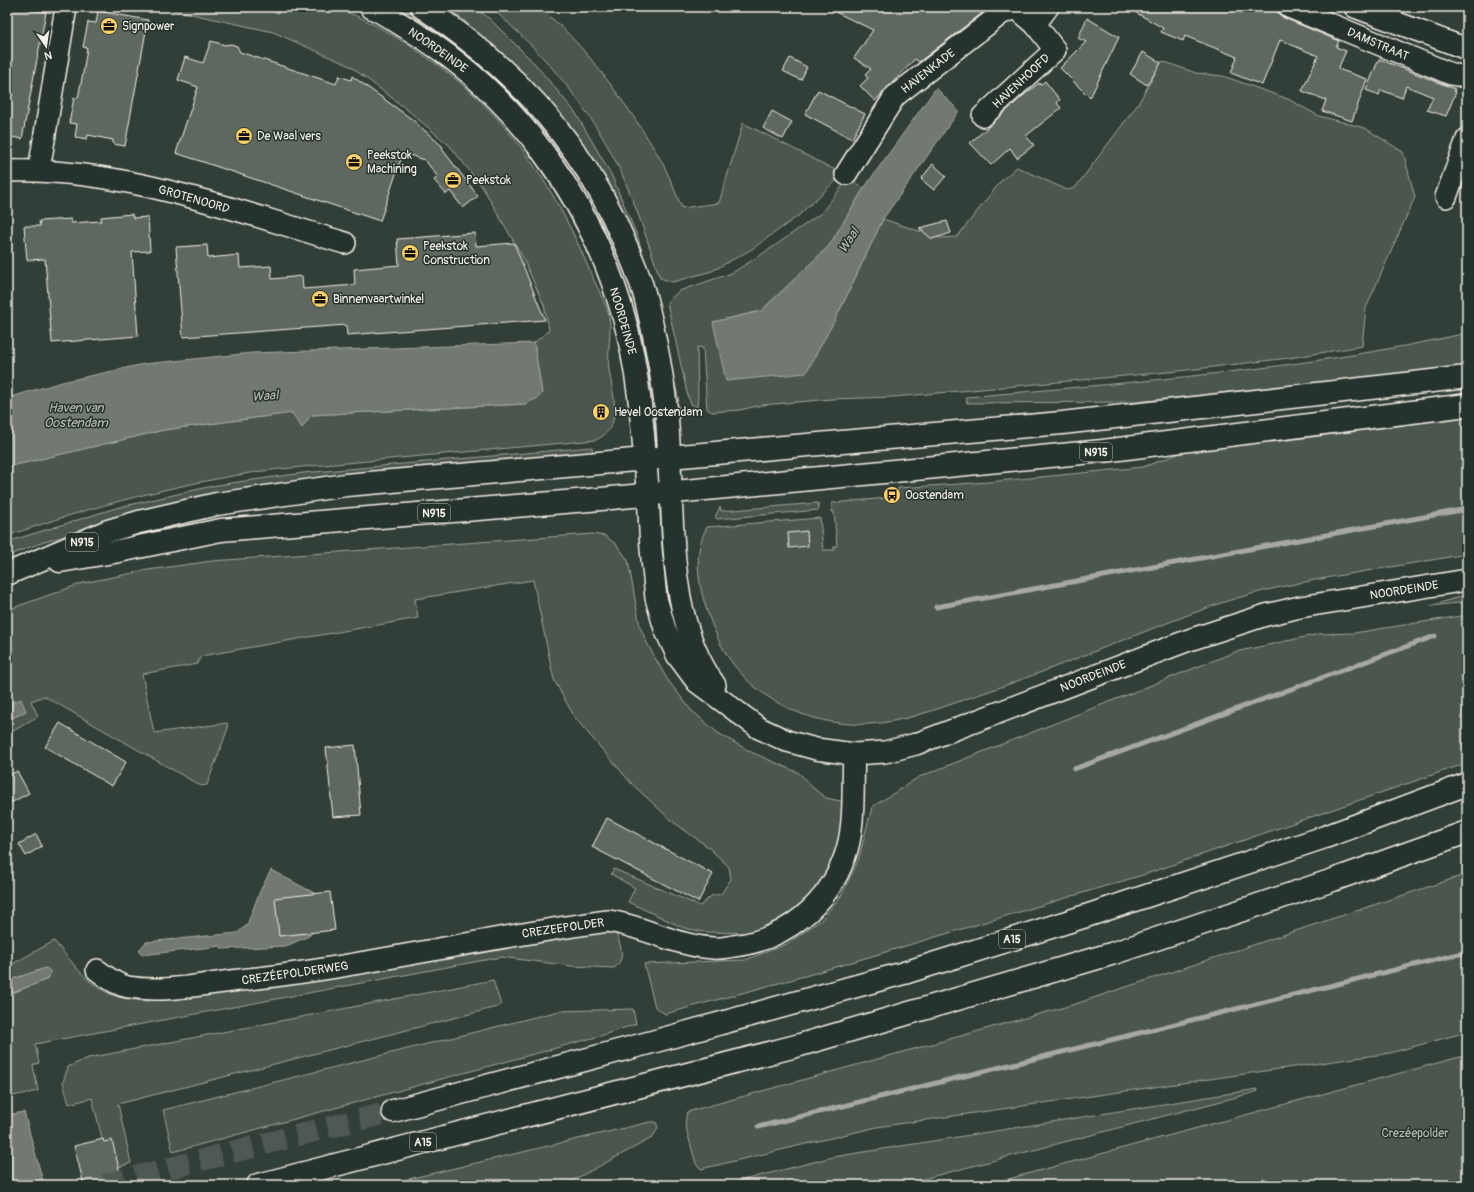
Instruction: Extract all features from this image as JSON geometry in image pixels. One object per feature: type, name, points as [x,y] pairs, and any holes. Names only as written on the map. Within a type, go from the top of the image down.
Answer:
[{"type":"main road","name":"NOORDEINDE","points":[[371,7],[428,40],[471,73],[503,104],[538,144],[561,177],[591,230],[624,317],[640,391],[648,494]]},
{"type":"main road","name":"NOORDEINDE","points":[[422,7],[483,50],[527,93],[562,134],[598,187],[618,226],[633,261],[647,302],[666,408],[671,492]]},
{"type":"main road","name":"N915","points":[[7,574],[108,531],[217,504],[346,485],[1062,423],[1467,377]]},
{"type":"main road","name":"N915","points":[[28,566],[114,552],[221,530],[671,492],[1103,451],[1467,405]]},
{"type":"main road","name":"A15","points":[[393,1111],[904,973],[1086,916],[1318,839],[1467,784]]},
{"type":"main road","name":"A15","points":[[258,1185],[808,1043],[1111,954],[1333,880],[1467,832]]},
{"type":"street","points":[[39,170],[66,7]]},
{"type":"street","points":[[1035,24],[1048,7]]},
{"type":"street","name":"DAMSTRAAT","points":[[1289,7],[1451,74],[1467,77]]},
{"type":"street","points":[[1355,7],[1467,49]]},
{"type":"street","name":"HAVENKADE","points":[[846,174],[895,96],[1002,13],[1016,8],[1035,24]]},
{"type":"street","name":"HAVENHOOFD","points":[[983,116],[1055,50],[1035,24]]},
{"type":"street","points":[[1446,197],[1467,139]]},
{"type":"street","name":"GROTENOORD","points":[[7,171],[39,170],[96,175],[155,188],[346,243]]},
{"type":"street","name":"NOORDEINDE","points":[[671,492],[674,547],[680,600],[691,641],[702,667],[730,707]]},
{"type":"street","name":"NOORDEINDE","points":[[648,494],[651,549],[656,598],[665,630],[677,655],[697,682],[759,728],[787,741],[816,749],[854,754],[885,752],[916,744],[1189,640],[1266,615],[1300,607],[1467,580]]},
{"type":"street","name":"CREZEEPOLDER","points":[[495,938],[608,921],[624,923],[672,941],[714,948],[745,945],[770,937],[798,922],[820,901],[836,878],[845,855],[851,831],[854,754]]},
{"type":"street","name":"CREZÉEPOLDERWEG","points":[[97,970],[118,984],[130,987],[162,989],[272,977],[338,967],[495,938]]},
{"type":"green space","points":[[160,7],[333,7],[384,30],[413,48],[452,76],[484,105],[521,147],[552,194],[566,218],[607,310],[610,322],[609,370],[614,400],[614,410],[610,427],[605,434],[596,440],[270,470],[236,475],[104,505],[7,536],[7,467],[164,430],[292,413],[311,415],[525,404],[542,393],[534,343],[549,330],[544,305],[521,254],[483,188],[450,146],[405,108],[350,66],[273,32]]},
{"type":"green space","points":[[394,7],[413,7],[466,42],[564,143],[631,269],[649,365],[641,331],[621,271],[602,224],[558,151],[503,87],[463,52],[412,16]]},
{"type":"green space","points":[[446,7],[474,7],[490,19],[535,64],[575,112],[611,174],[638,238],[656,298],[679,401],[671,402],[629,239],[465,21]]},
{"type":"green space","points":[[490,7],[533,7],[548,16],[566,32],[586,53],[641,128],[664,166],[682,208],[719,203],[743,123],[843,174],[798,216],[752,249],[712,271],[673,282],[660,278],[642,224],[626,183],[608,147],[594,124],[580,103],[547,62],[510,24]]},
{"type":"green space","points":[[1162,61],[1196,73],[1223,76],[1288,99],[1319,116],[1365,128],[1403,152],[1415,197],[1366,308],[1362,346],[1289,358],[1179,371],[894,397],[832,399],[762,405],[740,410],[712,412],[707,409],[703,348],[697,347],[697,407],[691,404],[688,397],[667,302],[679,291],[732,273],[773,247],[821,213],[848,179],[864,188],[829,246],[761,311],[713,322],[838,314],[883,219],[940,238],[957,237],[1001,181],[1017,167],[1067,190],[1075,188],[1138,104]]},
{"type":"green space","points":[[1467,333],[1467,366],[1137,402],[967,403],[966,397],[1155,380],[1280,366],[1405,346]]},
{"type":"green space","points":[[1467,414],[1467,554],[1312,580],[1236,598],[1064,664],[933,711],[908,718],[882,723],[846,724],[823,720],[800,713],[779,703],[759,690],[742,674],[727,656],[711,622],[702,595],[698,566],[702,539],[707,527],[820,518],[823,550],[834,550],[834,546],[837,546],[832,503],[898,497],[898,488],[989,482],[1143,467],[1197,447]]},
{"type":"green space","points":[[592,447],[593,455],[126,518],[41,543],[7,556],[7,542],[116,508],[217,485],[303,473]]},
{"type":"green space","points":[[818,503],[819,510],[717,519],[715,517],[720,507],[721,511]]},
{"type":"green space","points":[[592,534],[605,536],[616,544],[628,560],[640,627],[649,647],[667,679],[691,710],[718,733],[751,752],[799,773],[813,788],[826,798],[845,802],[840,842],[827,877],[809,903],[762,933],[704,932],[684,928],[628,902],[635,888],[611,874],[614,869],[700,906],[711,896],[721,894],[731,879],[729,867],[708,847],[672,821],[632,784],[575,718],[554,680],[533,580],[415,599],[418,618],[201,656],[197,664],[142,674],[154,733],[227,723],[228,728],[207,785],[201,786],[44,696],[31,701],[38,716],[7,735],[7,721],[25,711],[16,701],[7,705],[7,610],[83,583],[148,570],[212,561]]},
{"type":"green space","points":[[1467,594],[1467,602],[1431,606]]},
{"type":"green space","points":[[1467,615],[1467,763],[1146,874],[812,974],[665,1014],[655,1007],[644,964],[745,960],[787,944],[821,920],[841,896],[858,861],[872,807],[919,777],[1235,652],[1319,634],[1354,633]]},
{"type":"green space","points":[[1467,874],[1467,1032],[1390,1053],[877,1127],[701,1169],[696,1164],[685,1124],[687,1112],[1072,1005]]},
{"type":"green space","points":[[594,929],[615,931],[620,946],[621,956],[618,964],[614,968],[571,966],[501,957],[35,1044],[39,1063],[33,1065],[38,1091],[7,1097],[7,995],[48,979],[46,968],[7,981],[7,967],[54,941],[74,965],[93,984],[103,991],[115,996],[147,1001],[293,984]]},
{"type":"green space","points":[[493,980],[501,1005],[497,1007],[118,1104],[131,1163],[110,1170],[92,1098],[69,1104],[63,1082],[68,1067],[88,1058]]},
{"type":"green space","points":[[633,1009],[636,1024],[600,1036],[173,1152],[163,1110],[559,1011]]},
{"type":"green space","name":"Crezéepolder","points":[[1467,1055],[1467,1185],[986,1185]]},
{"type":"green space","points":[[1257,1089],[1256,1092],[900,1185],[724,1185],[833,1157]]},
{"type":"green space","points":[[650,1122],[656,1122],[658,1128],[652,1138],[564,1185],[383,1185]]},
{"type":"water","name":"Waal","points":[[936,88],[959,111],[883,219],[838,314],[806,373],[726,381],[713,322],[761,311],[829,246],[864,188]]},
{"type":"water","name":"Haven van Oostendam","points":[[534,343],[542,393],[538,398],[525,404],[311,415],[302,428],[292,413],[164,430],[7,467],[7,398],[62,382],[144,364],[252,353]]},
{"type":"water","points":[[21,699],[26,711],[7,721],[7,705]]},
{"type":"water","points":[[271,870],[316,894],[323,922],[309,936],[286,946],[222,949],[221,946],[142,955],[139,950],[146,942],[237,933],[247,925],[260,891]]},
{"type":"water","points":[[46,968],[51,972],[48,979],[7,995],[7,981]]},
{"type":"water","points":[[24,1112],[44,1185],[7,1185],[7,1115]]},
{"type":"building","points":[[7,7],[19,7],[46,12],[22,139],[7,136]]},
{"type":"building","points":[[825,7],[990,7],[919,62],[915,59],[875,101],[860,86],[868,78],[865,75],[871,69],[854,58],[873,30]]},
{"type":"building","points":[[1126,7],[1277,7],[1279,14],[1284,18],[1339,41],[1336,47],[1346,51],[1338,69],[1367,79],[1352,121],[1322,111],[1326,100],[1302,91],[1318,56],[1280,40],[1262,85],[1231,73],[1237,57],[1185,36],[1183,41],[1161,32],[1163,28]]},
{"type":"building","points":[[98,11],[148,20],[125,146],[113,144],[113,140],[88,135],[87,139],[75,137],[77,124],[69,123],[74,98],[78,98],[83,73],[87,48],[83,47],[88,22],[96,23]]},
{"type":"building","points":[[1087,18],[1119,37],[1090,98],[1060,68],[1086,42],[1078,38]]},
{"type":"building","points":[[211,41],[225,45],[231,44],[237,46],[240,52],[336,84],[339,76],[351,80],[352,76],[413,120],[443,147],[442,149],[478,196],[463,208],[450,191],[446,194],[434,180],[438,177],[425,160],[403,153],[380,221],[176,153],[198,87],[178,80],[185,57],[203,63]]},
{"type":"building","points":[[1143,52],[1161,63],[1147,85],[1130,74]]},
{"type":"building","points":[[790,58],[807,67],[801,80],[783,71]]},
{"type":"building","points":[[1379,59],[1455,89],[1454,91],[1456,92],[1446,116],[1427,110],[1433,97],[1406,86],[1402,98],[1381,90],[1379,95],[1366,90]]},
{"type":"building","points":[[1045,81],[1060,100],[1057,103],[1061,108],[1026,136],[1034,145],[1017,158],[1010,148],[991,165],[970,143],[1024,95],[1039,83],[1040,85]]},
{"type":"building","points":[[818,90],[865,114],[852,139],[805,114]]},
{"type":"building","points":[[772,111],[792,122],[783,139],[763,128]]},
{"type":"building","points":[[933,164],[946,176],[934,190],[921,179]]},
{"type":"building","points":[[132,214],[133,218],[148,217],[150,251],[132,252],[138,336],[52,343],[45,259],[27,260],[24,226],[40,226],[39,221],[71,219],[71,223],[101,221],[101,217]]},
{"type":"building","points":[[947,221],[951,233],[932,239],[919,228]]},
{"type":"building","points":[[475,233],[476,246],[514,243],[545,320],[347,335],[346,325],[183,337],[176,247],[207,245],[208,258],[239,255],[240,268],[271,266],[272,279],[302,276],[303,289],[355,285],[354,269],[399,265],[397,239]]},
{"type":"building","points":[[807,531],[808,546],[789,548],[788,533]]},
{"type":"building","points":[[60,723],[126,762],[112,786],[45,747]]},
{"type":"building","points":[[355,745],[361,815],[333,817],[326,748]]},
{"type":"building","points":[[17,771],[29,793],[7,805],[7,777]]},
{"type":"building","points":[[607,818],[713,874],[698,902],[592,847]]},
{"type":"building","points":[[36,834],[42,846],[26,856],[19,844]]},
{"type":"building","points":[[330,892],[335,930],[279,936],[275,898]]},
{"type":"building","points":[[103,1139],[104,1142],[112,1140],[123,1185],[84,1185],[74,1146]]},
{"type":"waterway","points":[[936,607],[1467,509]]},
{"type":"waterway","points":[[1074,769],[1435,636]]},
{"type":"waterway","points":[[758,1127],[1467,952]]},
{"type":"tunnel","points":[[104,1185],[393,1111]]},
{"type":"place","name":"Signpower","points":[[109,26]]},
{"type":"place","name":"De Waal vers","points":[[244,136]]},
{"type":"place","name":"Peekstok Machining","points":[[354,162]]},
{"type":"place","name":"Peekstok","points":[[453,180]]},
{"type":"place","name":"Peekstok Construction","points":[[410,253]]},
{"type":"place","name":"Binnenvaartwinkel","points":[[320,299]]},
{"type":"place","name":"Hevel Oostendam","points":[[601,412]]},
{"type":"place","name":"Oostendam","points":[[892,495]]}]
